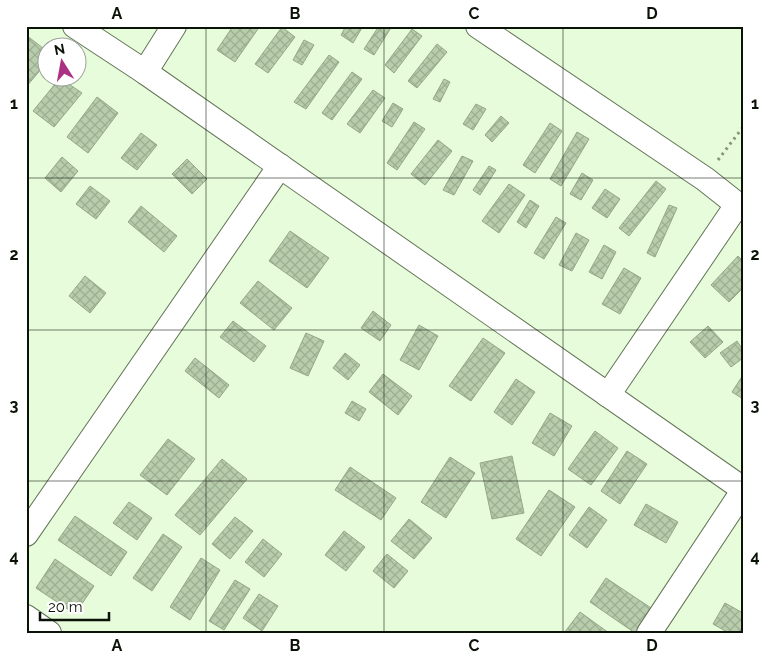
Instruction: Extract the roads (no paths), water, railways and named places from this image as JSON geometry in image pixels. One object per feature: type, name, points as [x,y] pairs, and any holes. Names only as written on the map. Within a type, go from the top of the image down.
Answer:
[{"type":"street","points":[[75,26],[145,72],[743,490],[649,633]]},
{"type":"street","points":[[145,72],[174,26]]},
{"type":"street","points":[[478,26],[705,179],[740,207],[608,395]]},
{"type":"street","points":[[26,534],[280,166]]},
{"type":"street","points":[[26,617],[49,633]]}]
